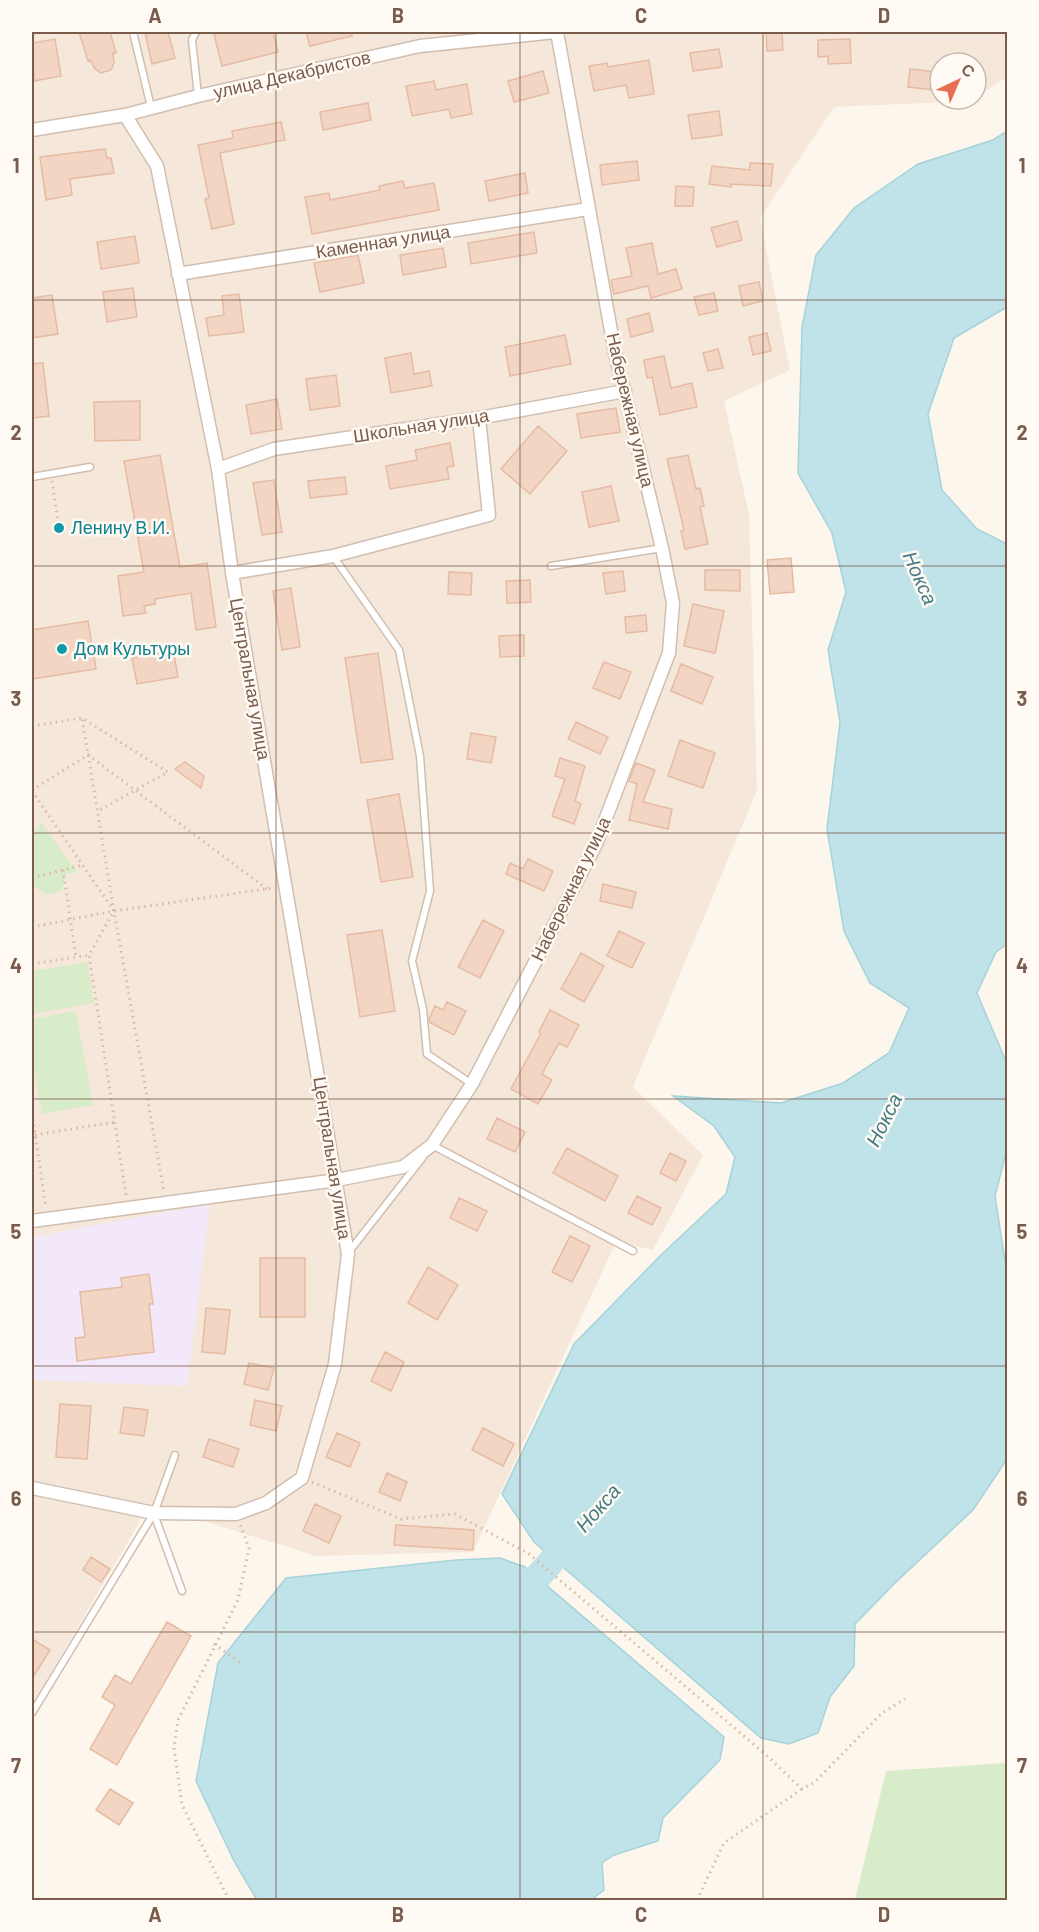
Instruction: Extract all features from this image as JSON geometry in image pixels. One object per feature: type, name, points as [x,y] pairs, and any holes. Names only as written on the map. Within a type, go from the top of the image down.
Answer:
[{"type":"street","name":"улица Декабристов","points":[[32,130],[125,115],[198,96],[420,46],[556,32]]},
{"type":"street","name":"Набережная улица","points":[[432,1145],[472,1084],[596,844],[669,652],[673,603],[615,353],[556,32]]},
{"type":"street","name":"Центральная улица","points":[[125,115],[158,165],[218,469],[232,573],[348,1254]]},
{"type":"street","name":"Каменная улица","points":[[178,274],[588,209]]},
{"type":"street","name":"Школьная улица","points":[[218,469],[274,449],[479,418],[625,391]]},
{"type":"street","points":[[232,573],[333,556],[489,515],[479,418]]},
{"type":"street","points":[[32,1221],[337,1180],[403,1167],[432,1145]]},
{"type":"street","points":[[32,1488],[154,1513],[236,1514],[266,1503],[302,1478],[335,1364],[348,1254]]},
{"type":"lane","points":[[133,32],[151,107]]},
{"type":"lane","points":[[196,32],[192,40],[198,96]]},
{"type":"lane","points":[[32,477],[90,467]]},
{"type":"lane","points":[[551,566],[662,548]]},
{"type":"lane","points":[[333,556],[399,650],[420,756],[430,891],[412,961],[423,1009],[428,1054],[472,1084]]},
{"type":"lane","points":[[432,1145],[633,1251]]},
{"type":"lane","name":"Набережная улица","points":[[348,1254],[432,1145]]},
{"type":"lane","points":[[32,1713],[154,1513],[175,1455]]},
{"type":"lane","points":[[154,1513],[182,1591]]},
{"type":"path","points":[[51,474],[59,528]]},
{"type":"path","points":[[32,726],[82,718],[168,772],[98,812]]},
{"type":"path","points":[[82,718],[166,1203]]},
{"type":"path","points":[[88,755],[267,889]]},
{"type":"path","points":[[88,755],[32,791],[114,911]]},
{"type":"path","points":[[32,878],[83,865]]},
{"type":"path","points":[[63,870],[76,957]]},
{"type":"path","points":[[32,927],[114,911],[286,886]]},
{"type":"path","points":[[114,911],[89,955],[128,1208]]},
{"type":"path","points":[[32,964],[89,955]]},
{"type":"path","points":[[32,1113],[48,1219]]},
{"type":"path","points":[[35,1135],[115,1122]]},
{"type":"path","points":[[302,1478],[401,1519],[455,1515],[529,1554],[764,1753],[802,1789]]},
{"type":"path","points":[[229,1900],[182,1805],[174,1748],[178,1720],[238,1600],[249,1548],[236,1514]]},
{"type":"path","points":[[214,1644],[241,1663]]},
{"type":"path","points":[[697,1900],[724,1843],[815,1782],[882,1713],[905,1699]]},
{"type":"shaded area","points":[[32,32],[1007,32],[1007,77],[988,89],[988,51],[928,51],[928,103],[834,107],[760,218],[790,370],[724,401],[749,514],[757,790],[633,1087],[703,1155],[653,1250],[616,1242],[473,1552],[316,1556],[150,1504],[32,1705]]},
{"type":"shaded area","points":[[210,1204],[187,1386],[32,1380],[32,1237]]},
{"type":"green space","points":[[41,822],[77,873],[67,873],[61,891],[46,895],[34,886],[32,888],[32,825],[37,831]]},
{"type":"green space","points":[[87,962],[94,1003],[32,1014],[32,971]]},
{"type":"green space","points":[[76,1011],[93,1105],[42,1114],[32,1057],[32,1019]]},
{"type":"green space","points":[[1007,1763],[1007,1900],[855,1900],[886,1771]]},
{"type":"water","points":[[1007,131],[1007,307],[954,338],[928,414],[942,490],[977,529],[1007,544],[1007,944],[996,952],[977,993],[1007,1064],[1007,1149],[995,1196],[1007,1274],[1007,1459],[973,1510],[855,1624],[854,1666],[830,1697],[818,1733],[789,1744],[761,1738],[534,1542],[502,1494],[574,1344],[661,1255],[726,1194],[735,1157],[714,1126],[673,1096],[781,1103],[843,1083],[889,1053],[909,1008],[870,983],[844,931],[827,829],[840,722],[828,650],[846,592],[832,533],[798,473],[802,327],[816,255],[854,208],[918,164],[993,140]]},
{"type":"water","points":[[500,1558],[525,1567],[724,1737],[720,1760],[663,1818],[658,1841],[614,1855],[602,1863],[604,1890],[591,1900],[257,1900],[234,1861],[196,1781],[218,1663],[286,1578],[456,1560]]},
{"type":"building","points":[[79,32],[110,32],[116,53],[113,53],[114,63],[111,70],[101,73],[95,69],[90,60],[88,61]]},
{"type":"building","points":[[145,32],[168,32],[175,58],[152,64]]},
{"type":"building","points":[[273,32],[278,52],[222,66],[214,34]]},
{"type":"building","points":[[306,32],[352,32],[352,36],[310,46]]},
{"type":"building","points":[[766,32],[782,32],[783,50],[767,51]]},
{"type":"building","points":[[55,39],[61,76],[34,81],[32,43]]},
{"type":"building","points":[[850,39],[851,63],[828,64],[828,56],[818,57],[818,40]]},
{"type":"building","points":[[719,49],[722,67],[693,71],[690,53]]},
{"type":"building","points":[[649,60],[654,94],[629,98],[626,85],[594,91],[589,66],[607,63],[608,67]]},
{"type":"building","points":[[910,69],[928,71],[928,89],[908,87]]},
{"type":"building","points":[[543,71],[549,93],[514,102],[508,81]]},
{"type":"building","points":[[434,81],[436,90],[467,84],[472,114],[451,118],[449,109],[412,116],[406,86]]},
{"type":"building","points":[[368,103],[371,120],[323,130],[320,112]]},
{"type":"building","points":[[719,111],[722,135],[692,139],[688,115]]},
{"type":"building","points":[[281,122],[285,140],[220,153],[234,224],[212,229],[205,199],[209,198],[198,145],[233,138],[232,131]]},
{"type":"building","points":[[105,149],[107,158],[111,158],[114,173],[70,179],[72,195],[46,200],[40,157]]},
{"type":"building","points":[[637,161],[639,180],[602,185],[600,165]]},
{"type":"building","points":[[750,163],[773,164],[771,186],[731,184],[731,187],[709,184],[712,166],[750,170]]},
{"type":"building","points":[[525,173],[528,193],[489,201],[485,181]]},
{"type":"building","points":[[403,181],[405,188],[434,183],[439,210],[312,234],[305,197],[329,193],[330,200],[380,190],[379,186]]},
{"type":"building","points":[[676,186],[694,187],[693,206],[675,206]]},
{"type":"building","points":[[737,221],[742,240],[717,247],[711,228]]},
{"type":"building","points":[[534,232],[537,253],[471,264],[468,243]]},
{"type":"building","points":[[135,236],[139,263],[101,269],[97,242]]},
{"type":"building","points":[[652,243],[658,274],[676,269],[682,289],[651,298],[648,286],[614,294],[611,280],[632,276],[626,248]]},
{"type":"building","points":[[443,248],[446,267],[403,275],[400,255]]},
{"type":"building","points":[[358,255],[364,283],[320,292],[314,263]]},
{"type":"building","points":[[759,282],[763,301],[743,306],[739,286]]},
{"type":"building","points":[[133,288],[137,317],[107,322],[103,292]]},
{"type":"building","points":[[714,293],[718,311],[699,315],[694,297]]},
{"type":"building","points":[[239,294],[244,332],[209,336],[206,318],[224,315],[222,296]]},
{"type":"building","points":[[52,295],[58,334],[32,338],[32,298]]},
{"type":"building","points":[[649,313],[653,331],[631,337],[627,319]]},
{"type":"building","points":[[767,333],[771,351],[753,355],[749,337]]},
{"type":"building","points":[[565,335],[571,364],[510,376],[505,347]]},
{"type":"building","points":[[718,349],[723,368],[708,371],[703,353]]},
{"type":"building","points":[[411,353],[414,374],[429,371],[432,386],[391,393],[385,358]]},
{"type":"building","points":[[664,356],[671,388],[692,383],[697,407],[660,415],[652,377],[647,378],[644,360]]},
{"type":"building","points":[[43,363],[49,416],[32,418],[32,364]]},
{"type":"building","points":[[336,375],[340,406],[310,410],[306,379]]},
{"type":"building","points":[[277,399],[282,429],[251,434],[246,405]]},
{"type":"building","points":[[140,401],[140,440],[95,441],[94,402]]},
{"type":"building","points":[[616,408],[620,432],[581,438],[577,414]]},
{"type":"building","points":[[538,426],[567,451],[530,494],[501,469]]},
{"type":"building","points":[[450,443],[454,466],[447,467],[449,479],[390,489],[386,466],[417,460],[415,450]]},
{"type":"building","points":[[160,455],[180,567],[207,563],[216,627],[196,630],[191,593],[155,599],[155,604],[144,606],[146,613],[123,616],[118,576],[144,572],[124,461]]},
{"type":"building","points":[[688,455],[696,489],[700,488],[704,506],[700,507],[708,544],[685,549],[681,531],[684,530],[667,459]]},
{"type":"building","points":[[345,477],[347,494],[310,498],[308,481]]},
{"type":"building","points":[[274,480],[282,532],[262,535],[253,483]]},
{"type":"building","points":[[611,486],[619,521],[589,527],[582,492]]},
{"type":"building","points":[[791,558],[794,592],[770,594],[767,560]]},
{"type":"building","points":[[705,570],[740,570],[740,591],[705,590]]},
{"type":"building","points":[[623,571],[625,591],[606,594],[603,573]]},
{"type":"building","points":[[449,572],[472,573],[471,595],[448,594]]},
{"type":"building","points":[[530,580],[531,602],[507,603],[506,581]]},
{"type":"building","points":[[291,588],[300,647],[282,650],[273,591]]},
{"type":"building","points":[[693,604],[724,611],[715,653],[684,646]]},
{"type":"building","points":[[646,615],[647,631],[626,633],[625,617]]},
{"type":"building","name":"Дом Культуры","points":[[88,621],[96,669],[32,679],[32,630]]},
{"type":"building","points":[[524,635],[524,656],[500,657],[499,636]]},
{"type":"building","points":[[173,650],[178,677],[137,684],[132,658]]},
{"type":"building","points":[[378,653],[393,759],[361,763],[345,658]]},
{"type":"building","points":[[604,662],[631,672],[620,699],[593,688]]},
{"type":"building","points":[[681,664],[713,677],[702,704],[671,691]]},
{"type":"building","points":[[576,722],[608,737],[600,754],[568,739]]},
{"type":"building","points":[[471,733],[496,737],[491,763],[467,759]]},
{"type":"building","points":[[680,740],[715,753],[703,788],[668,776]]},
{"type":"building","points":[[560,758],[585,766],[575,801],[581,804],[574,824],[552,816],[565,779],[555,776]]},
{"type":"building","points":[[185,762],[204,776],[201,788],[175,769]]},
{"type":"building","points":[[636,763],[655,770],[643,802],[672,809],[668,829],[629,820],[637,784],[629,781]]},
{"type":"building","points":[[399,794],[413,877],[381,882],[367,800]]},
{"type":"building","points":[[528,859],[553,871],[544,891],[506,874],[510,863],[523,869]]},
{"type":"building","points":[[603,884],[636,892],[632,908],[600,901]]},
{"type":"building","points":[[483,920],[504,931],[480,978],[458,967]]},
{"type":"building","points":[[382,930],[395,1011],[360,1017],[347,935]]},
{"type":"building","points":[[619,931],[644,943],[632,968],[607,956]]},
{"type":"building","points":[[581,953],[604,966],[584,1002],[561,989]]},
{"type":"building","points":[[447,1002],[466,1011],[454,1035],[429,1022],[435,1006],[443,1010]]},
{"type":"building","points":[[550,1010],[579,1025],[567,1047],[559,1043],[542,1074],[552,1080],[538,1104],[511,1089],[541,1033],[539,1032]]},
{"type":"building","points":[[497,1118],[525,1132],[515,1152],[487,1139]]},
{"type":"building","points":[[567,1148],[618,1176],[605,1201],[553,1173]]},
{"type":"building","points":[[670,1153],[686,1161],[676,1181],[660,1173]]},
{"type":"building","points":[[637,1196],[661,1208],[652,1225],[628,1213]]},
{"type":"building","points":[[459,1198],[487,1211],[477,1231],[450,1218]]},
{"type":"building","points":[[570,1236],[590,1246],[572,1282],[552,1272]]},
{"type":"building","points":[[260,1258],[305,1258],[305,1317],[260,1317]]},
{"type":"building","points":[[428,1267],[458,1285],[437,1320],[408,1303]]},
{"type":"building","points":[[149,1274],[153,1304],[149,1304],[154,1352],[77,1361],[75,1338],[85,1337],[80,1292],[122,1287],[121,1278]]},
{"type":"building","points":[[206,1308],[230,1310],[225,1354],[202,1352]]},
{"type":"building","points":[[385,1352],[404,1362],[391,1391],[371,1381]]},
{"type":"building","points":[[249,1363],[274,1368],[268,1390],[244,1384]]},
{"type":"building","points":[[255,1400],[282,1406],[276,1431],[250,1425]]},
{"type":"building","points":[[60,1404],[91,1406],[87,1459],[56,1457]]},
{"type":"building","points":[[124,1407],[148,1410],[144,1436],[120,1433]]},
{"type":"building","points":[[483,1428],[514,1444],[503,1466],[472,1450]]},
{"type":"building","points":[[337,1433],[360,1443],[350,1467],[326,1457]]},
{"type":"building","points":[[209,1439],[239,1449],[233,1467],[203,1457]]},
{"type":"building","points":[[387,1473],[407,1482],[400,1501],[379,1492]]},
{"type":"building","points":[[315,1504],[341,1516],[329,1543],[303,1531]]},
{"type":"building","points":[[396,1525],[474,1530],[473,1550],[394,1545]]},
{"type":"building","points":[[91,1557],[110,1569],[101,1582],[83,1570]]},
{"type":"building","points":[[167,1622],[191,1636],[117,1765],[90,1749],[115,1705],[102,1697],[115,1675],[131,1684]]},
{"type":"building","points":[[32,1639],[50,1650],[32,1679]]},
{"type":"building","points":[[110,1789],[133,1803],[119,1825],[96,1810]]},
{"type":"waterway","name":"Нокса","points":[[514,1604],[578,1531]]},
{"type":"place","name":"Ленину В.И.","points":[[59,528]]},
{"type":"place","name":"Дом Культуры","points":[[62,649]]}]
